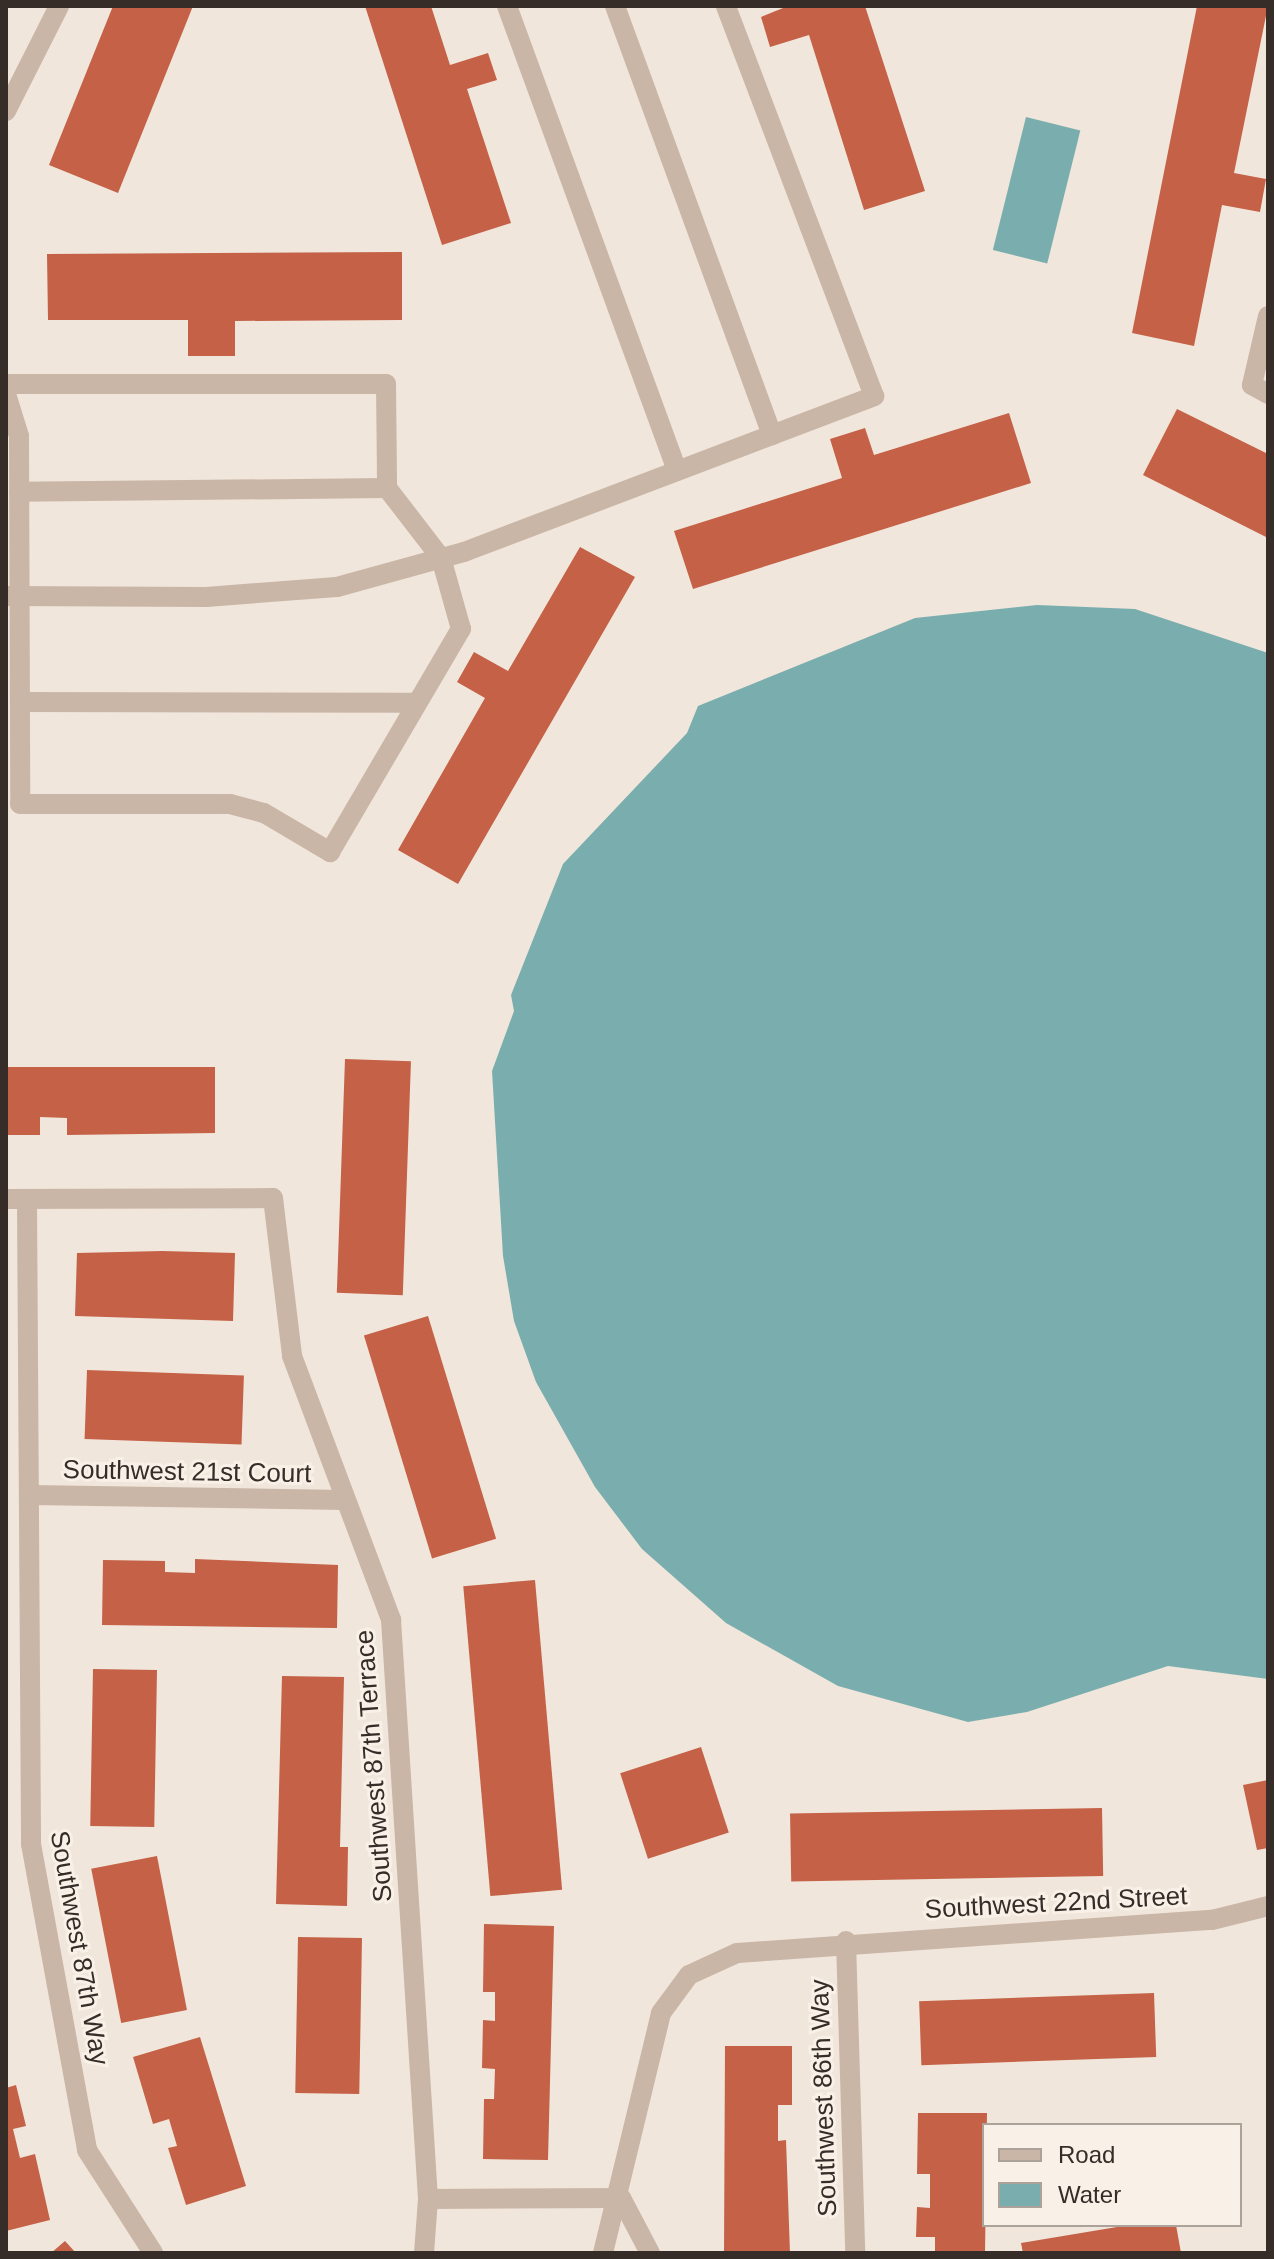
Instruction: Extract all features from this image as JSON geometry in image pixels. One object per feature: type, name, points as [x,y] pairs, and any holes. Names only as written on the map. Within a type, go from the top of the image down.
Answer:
[{"type":"street","points":[[6,111],[59,6]]},
{"type":"street","points":[[507,6],[677,471]]},
{"type":"street","points":[[615,6],[772,435]]},
{"type":"street","points":[[12,596],[206,597],[337,587],[441,558],[874,396],[726,6]]},
{"type":"street","points":[[1268,316],[1252,385],[1268,394]]},
{"type":"street","points":[[6,384],[386,384],[387,488],[441,558],[461,629],[330,852],[264,813],[230,804],[20,804],[20,702],[12,596],[19,492],[19,436],[6,394]]},
{"type":"street","points":[[19,492],[387,488]]},
{"type":"street","points":[[20,702],[417,703]]},
{"type":"street","name":"Southwest 87th Terrace","points":[[27,1200],[273,1198],[292,1356],[343,1500],[391,1620],[428,2199],[424,2253]]},
{"type":"street","points":[[6,1199],[27,1200]]},
{"type":"street","name":"Southwest 87th Way","points":[[27,1200],[31,1844],[87,2150],[153,2253]]},
{"type":"street","name":"Southwest 21st Court","points":[[31,1495],[343,1500]]},
{"type":"street","name":"Southwest 22nd Street","points":[[603,2253],[621,2198],[661,2013],[689,1975],[737,1953],[846,1941],[1212,1920],[1268,1906]]},
{"type":"street","name":"Southwest 86th Way","points":[[846,1941],[855,2253]]},
{"type":"street","points":[[428,2199],[621,2198],[650,2253]]},
{"type":"water","points":[[1026,117],[1080,131],[1047,263],[993,250]]},
{"type":"water","points":[[1037,605],[1135,609],[1268,653],[1268,1679],[1168,1666],[1027,1712],[968,1722],[838,1686],[726,1623],[642,1549],[595,1487],[536,1382],[514,1321],[503,1256],[492,1071],[514,1011],[511,995],[563,864],[687,733],[698,706],[915,618]]},
{"type":"building","points":[[113,6],[193,6],[118,193],[49,165]]},
{"type":"building","points":[[365,6],[431,6],[450,65],[488,53],[497,80],[467,89],[511,223],[442,245]]},
{"type":"building","points":[[788,6],[865,6],[925,191],[864,210],[809,35],[770,47],[761,17]]},
{"type":"building","points":[[1197,6],[1268,6],[1234,173],[1266,179],[1260,212],[1222,205],[1194,346],[1132,333]]},
{"type":"building","points":[[402,252],[402,320],[235,321],[235,356],[188,356],[188,320],[48,320],[47,254]]},
{"type":"building","points":[[1177,409],[1268,454],[1268,538],[1143,475]]},
{"type":"building","points":[[1009,413],[1031,483],[693,589],[674,531],[842,478],[830,439],[865,428],[874,455]]},
{"type":"building","points":[[580,547],[635,577],[458,884],[398,850],[485,698],[457,682],[474,652],[508,671]]},
{"type":"building","points":[[345,1059],[411,1061],[403,1295],[337,1293]]},
{"type":"building","points":[[6,1067],[215,1067],[215,1133],[67,1135],[67,1118],[40,1117],[40,1135],[6,1135]]},
{"type":"building","points":[[77,1253],[235,1253],[233,1321],[75,1316]]},
{"type":"building","points":[[428,1316],[496,1539],[432,1558],[364,1336]]},
{"type":"building","points":[[87,1370],[244,1375],[241,1444],[85,1439]]},
{"type":"building","points":[[195,1559],[338,1565],[337,1628],[102,1625],[103,1560],[165,1561],[165,1572],[195,1573]]},
{"type":"building","points":[[535,1580],[562,1890],[490,1896],[463,1586]]},
{"type":"building","points":[[93,1669],[157,1670],[154,1827],[90,1826]]},
{"type":"building","points":[[282,1676],[344,1677],[340,1847],[348,1847],[347,1906],[276,1904]]},
{"type":"building","points":[[701,1747],[729,1833],[648,1859],[620,1773]]},
{"type":"building","points":[[1268,1780],[1268,1848],[1257,1850],[1243,1785]]},
{"type":"building","points":[[1102,1808],[1103,1876],[791,1881],[790,1813]]},
{"type":"building","points":[[157,1856],[187,2010],[121,2023],[91,1869]]},
{"type":"building","points":[[484,1924],[554,1926],[548,2160],[483,2159],[484,2099],[494,2099],[495,2069],[482,2068],[483,2020],[495,2021],[495,1992],[483,1992]]},
{"type":"building","points":[[298,1937],[362,1938],[359,2094],[295,2093]]},
{"type":"building","points":[[1154,1993],[1156,2057],[921,2065],[919,2001]]},
{"type":"building","points":[[200,2037],[246,2186],[186,2205],[168,2148],[177,2146],[169,2119],[153,2124],[133,2057]]},
{"type":"building","points":[[725,2046],[792,2046],[792,2105],[778,2105],[778,2141],[786,2140],[790,2253],[724,2253]]},
{"type":"building","points":[[16,2085],[26,2126],[13,2129],[20,2158],[35,2154],[50,2220],[6,2231],[6,2088]]},
{"type":"building","points":[[918,2113],[987,2113],[987,2123],[982,2123],[985,2253],[935,2253],[935,2237],[916,2237],[917,2207],[930,2208],[930,2174],[917,2174]]},
{"type":"building","points":[[1117,2227],[1176,2227],[1181,2253],[1023,2253],[1021,2243]]},
{"type":"building","points":[[65,2241],[76,2253],[51,2253]]}]
